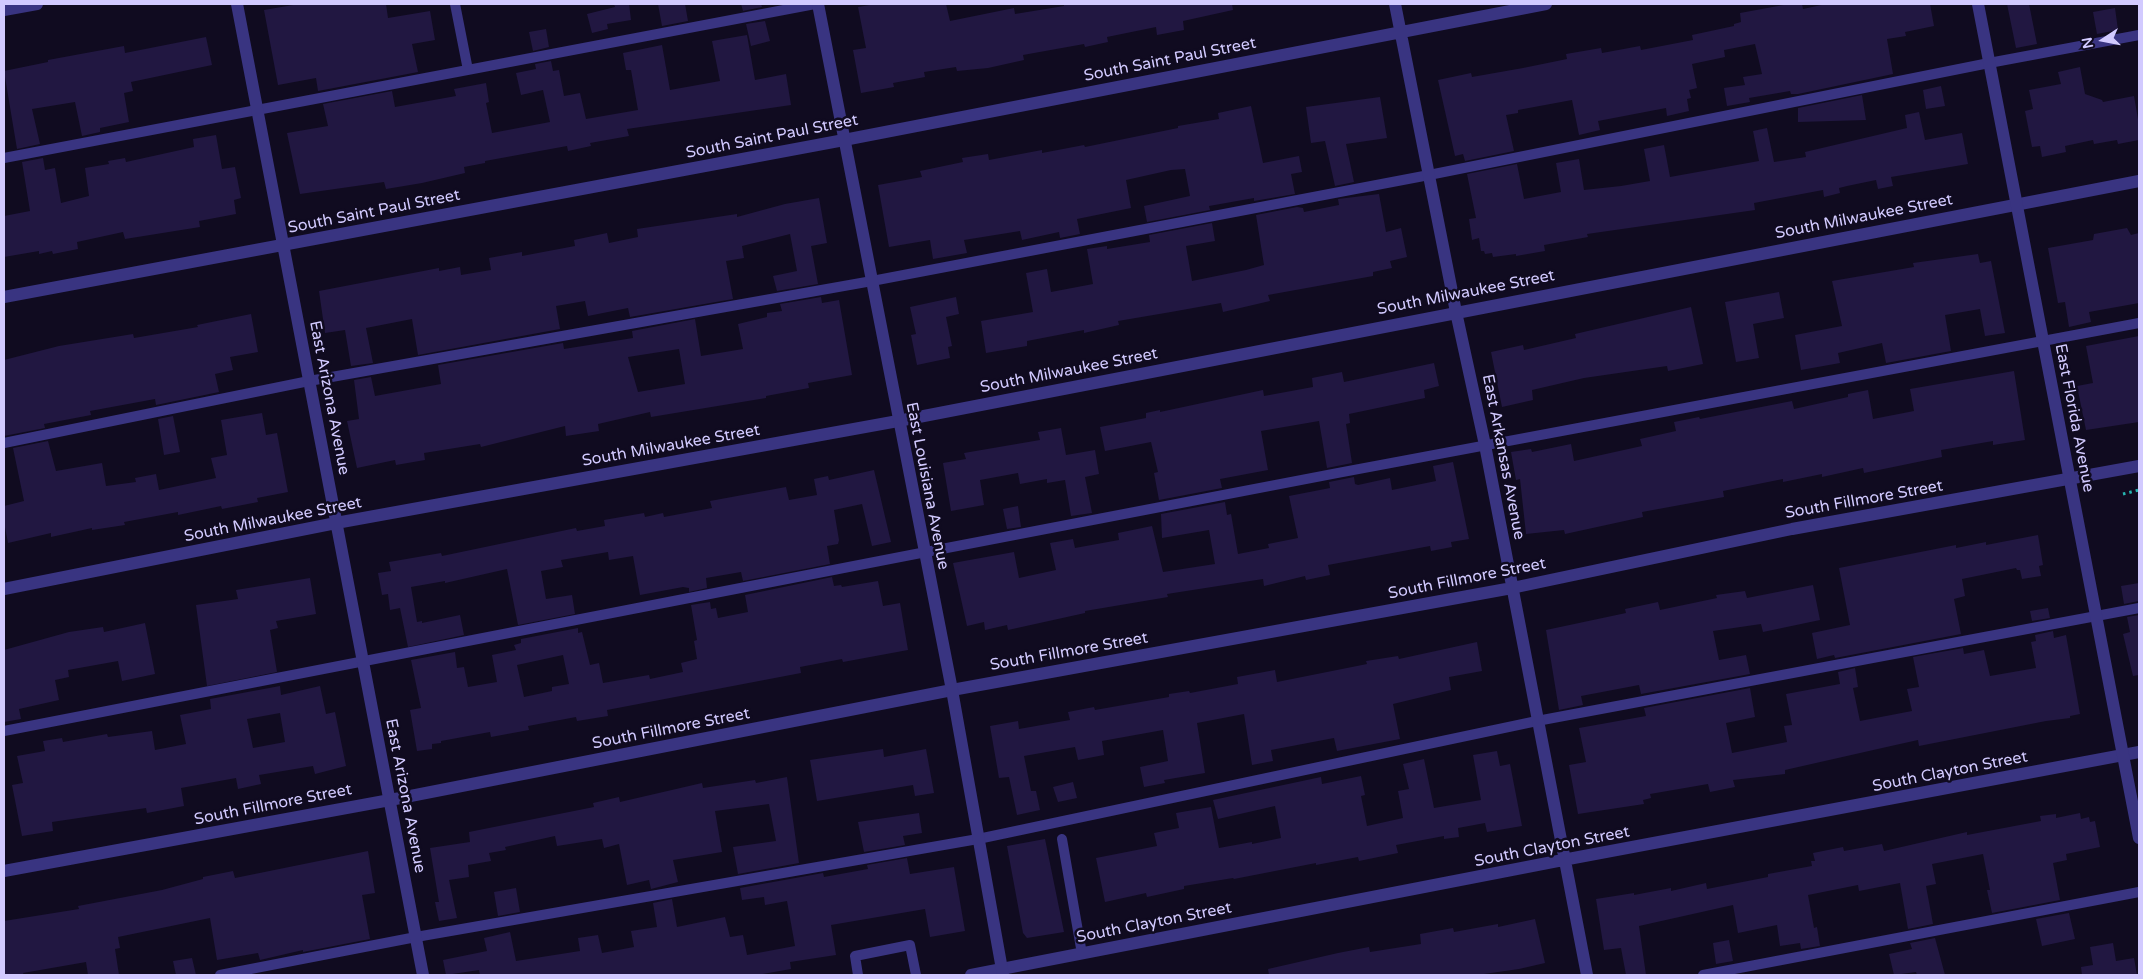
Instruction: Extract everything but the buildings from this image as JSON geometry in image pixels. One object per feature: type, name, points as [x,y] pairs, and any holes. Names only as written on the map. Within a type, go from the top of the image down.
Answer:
[{"type":"street","points":[[4,10],[37,4]]},
{"type":"street","name":"East Arizona Avenue","points":[[237,4],[423,975]]},
{"type":"street","name":"East Louisiana Avenue","points":[[816,4],[952,690],[1002,972]]},
{"type":"street","name":"East Arkansas Avenue","points":[[1395,4],[1456,312],[1486,445],[1563,860],[1587,975]]},
{"type":"street","name":"South Saint Paul Street","points":[[4,297],[844,140],[1546,4]]},
{"type":"street","name":"East Florida Avenue","points":[[1978,4],[2139,838]]},
{"type":"street","name":"South Milwaukee Street","points":[[4,589],[336,523],[898,421],[2139,181]]},
{"type":"street","name":"South Fillmore Street","points":[[4,872],[390,800],[952,690],[1512,588],[1792,529],[2139,466]]},
{"type":"street","name":"South Clayton Street","points":[[971,975],[1002,972],[1082,954],[1563,860],[2139,752]]},
{"type":"lane","points":[[455,4],[468,70]]},
{"type":"lane","points":[[4,158],[816,4]]},
{"type":"lane","points":[[4,443],[309,381],[872,281],[1429,175],[1989,62],[2139,35]]},
{"type":"lane","points":[[4,731],[364,664],[924,553],[1486,445],[2139,323]]},
{"type":"lane","points":[[220,975],[416,937],[978,839],[1537,722],[2139,608]]},
{"type":"lane","points":[[1062,839],[1082,954]]},
{"type":"lane","points":[[1703,975],[2139,892]]},
{"type":"lane","points":[[858,975],[854,956],[910,945],[916,975]]},
{"type":"path","points":[[2123,494],[2139,490]]}]
